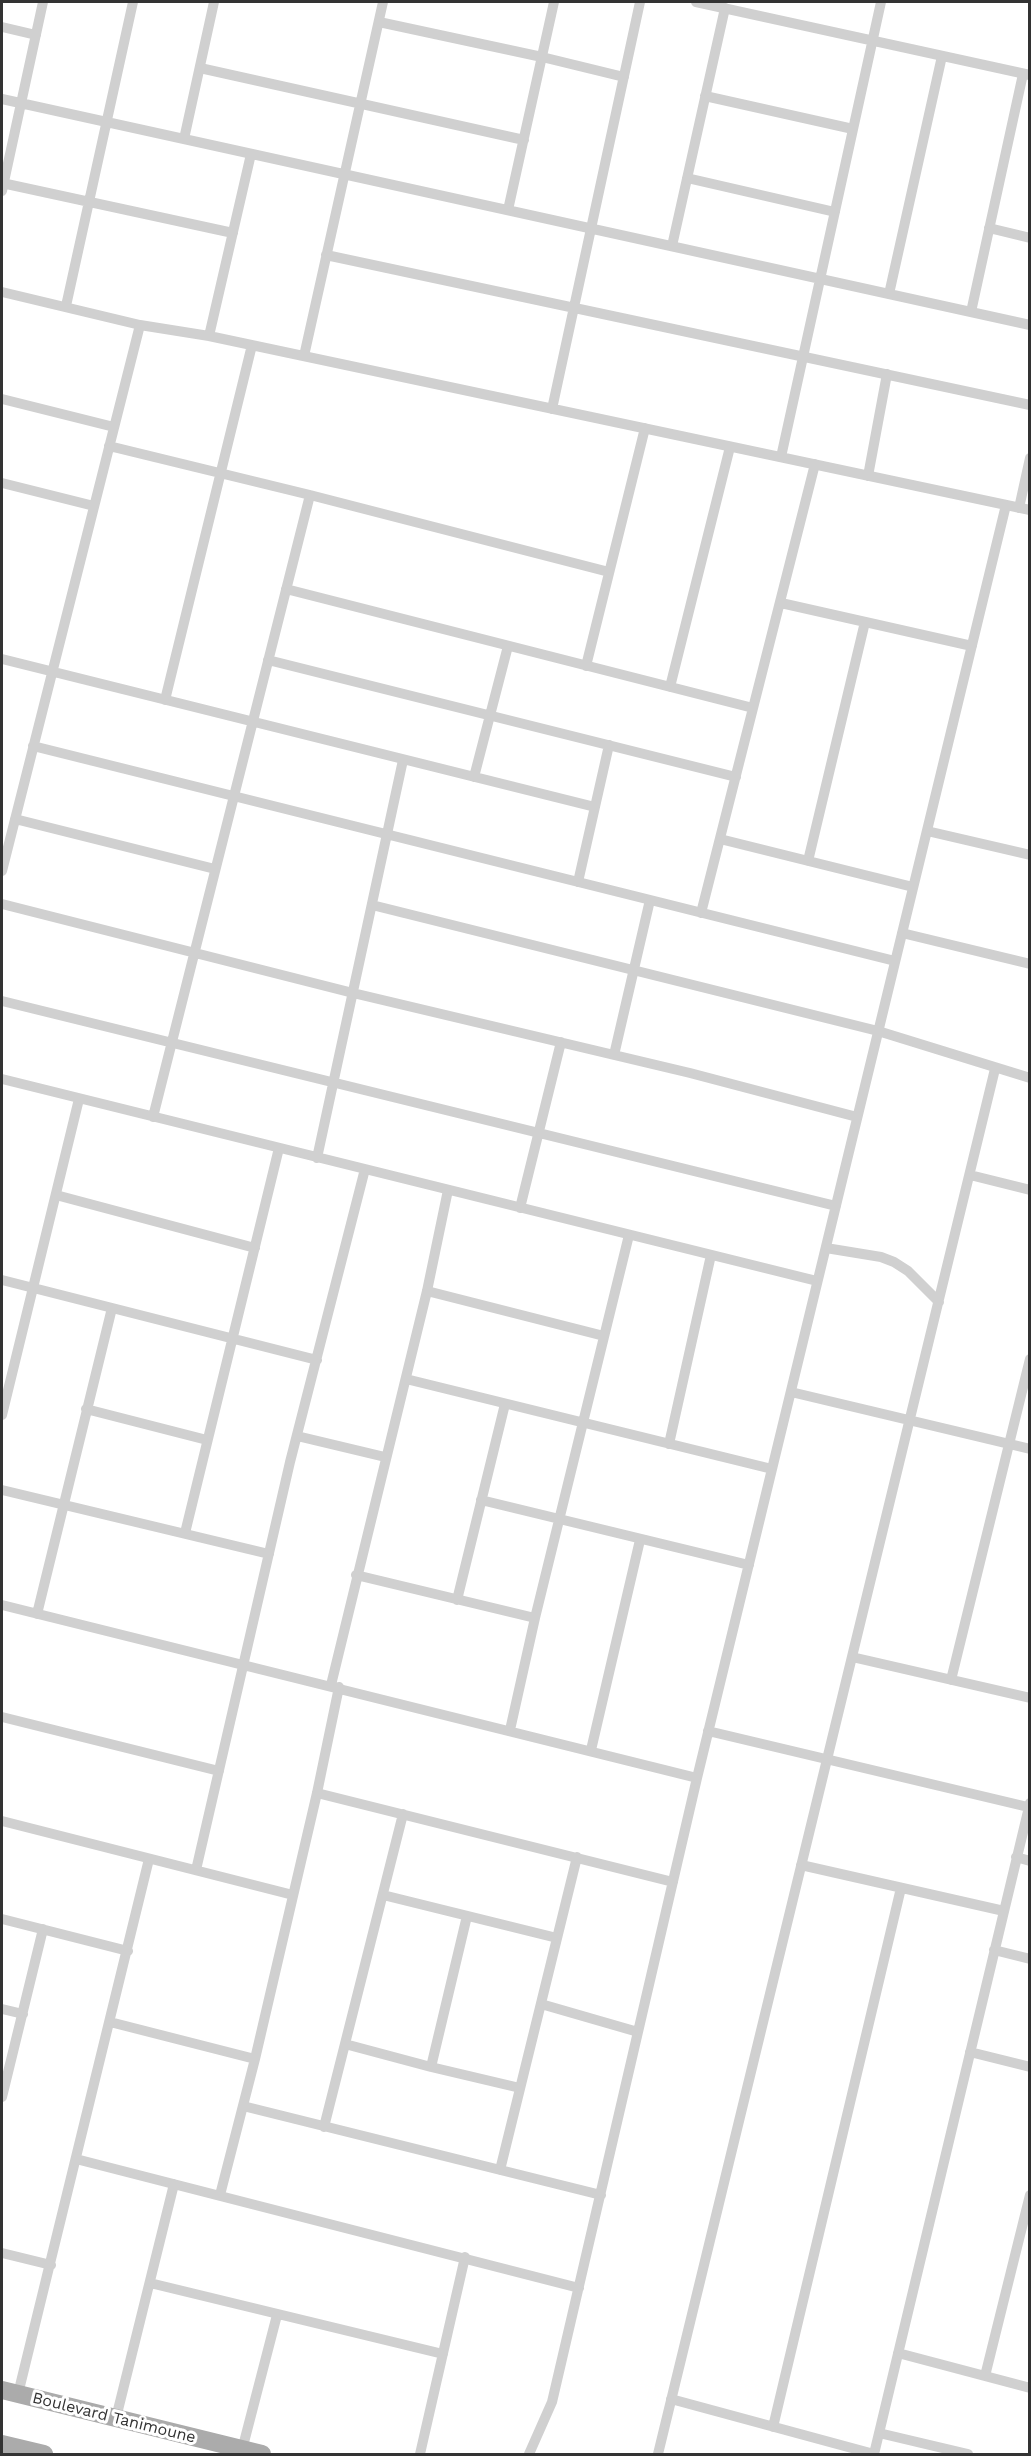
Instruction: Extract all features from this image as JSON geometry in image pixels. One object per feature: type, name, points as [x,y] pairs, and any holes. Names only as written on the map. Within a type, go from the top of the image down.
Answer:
[{"type":"main road","name":"Boulevard Tanimoune","points":[[10,2392],[262,2454]]},
{"type":"main road","points":[[3,2448],[44,2454]]},
{"type":"street","points":[[43,2],[2,186],[233,233]]},
{"type":"street","points":[[66,306],[133,2]]},
{"type":"street","points":[[184,139],[214,2]]},
{"type":"street","points":[[304,356],[383,2]]},
{"type":"street","points":[[508,210],[554,2]]},
{"type":"street","points":[[552,409],[640,2]]},
{"type":"street","points":[[696,2],[1026,75],[971,312]]},
{"type":"street","points":[[781,458],[881,2]]},
{"type":"street","points":[[672,246],[725,8]]},
{"type":"street","points":[[379,22],[624,77]]},
{"type":"street","points":[[2,27],[36,35]]},
{"type":"street","points":[[888,294],[942,56]]},
{"type":"street","points":[[200,68],[524,140]]},
{"type":"street","points":[[705,96],[853,129]]},
{"type":"street","points":[[2,99],[1029,325]]},
{"type":"street","points":[[209,336],[251,154]]},
{"type":"street","points":[[687,178],[835,213]]},
{"type":"street","points":[[989,228],[1029,238]]},
{"type":"street","points":[[326,255],[1029,405]]},
{"type":"street","points":[[2,292],[140,325],[209,336],[1024,509],[1029,458]]},
{"type":"street","points":[[2,871],[140,325]]},
{"type":"street","points":[[165,700],[252,345]]},
{"type":"street","points":[[868,476],[887,374]]},
{"type":"street","points":[[2,399],[114,427]]},
{"type":"street","points":[[586,666],[645,428]]},
{"type":"street","points":[[109,446],[609,572]]},
{"type":"street","points":[[670,687],[730,447]]},
{"type":"street","points":[[701,913],[815,464]]},
{"type":"street","points":[[2,483],[94,506]]},
{"type":"street","points":[[153,1117],[310,495]]},
{"type":"street","points":[[529,2454],[552,2402],[708,1731],[1006,505]]},
{"type":"street","points":[[286,589],[753,708]]},
{"type":"street","points":[[781,603],[972,646]]},
{"type":"street","points":[[808,861],[865,622]]},
{"type":"street","points":[[474,777],[508,646]]},
{"type":"street","points":[[2,659],[595,807]]},
{"type":"street","points":[[268,660],[736,777]]},
{"type":"street","points":[[578,882],[609,745]]},
{"type":"street","points":[[33,746],[895,961]]},
{"type":"street","points":[[317,1158],[403,760]]},
{"type":"street","points":[[15,819],[215,869]]},
{"type":"street","points":[[927,831],[1029,855]]},
{"type":"street","points":[[720,839],[913,887]]},
{"type":"street","points":[[614,1055],[650,900]]},
{"type":"street","points":[[2,904],[857,1117]]},
{"type":"street","points":[[372,905],[878,1031],[1029,1078]]},
{"type":"street","points":[[902,933],[1029,964]]},
{"type":"street","points":[[2,1001],[836,1206]]},
{"type":"street","points":[[520,1208],[561,1042]]},
{"type":"street","points":[[658,2454],[995,1069]]},
{"type":"street","points":[[2,1079],[818,1281]]},
{"type":"street","points":[[2,1415],[79,1099]]},
{"type":"street","points":[[185,1533],[279,1148]]},
{"type":"street","points":[[196,1870],[242,1664],[365,1169]]},
{"type":"street","points":[[970,1175],[1029,1190]]},
{"type":"street","points":[[220,2195],[255,2059],[317,1792],[356,1575],[406,1379],[448,1190]]},
{"type":"street","points":[[56,1195],[255,1248]]},
{"type":"street","points":[[510,1731],[535,1618],[629,1235]]},
{"type":"street","points":[[826,1248],[881,1257],[894,1262],[908,1271],[939,1302]]},
{"type":"street","points":[[669,1444],[711,1255]]},
{"type":"street","points":[[2,1280],[317,1360]]},
{"type":"street","points":[[427,1291],[604,1335]]},
{"type":"street","points":[[37,1614],[112,1308]]},
{"type":"street","points":[[951,1680],[1029,1359]]},
{"type":"street","points":[[406,1379],[772,1469]]},
{"type":"street","points":[[791,1392],[1029,1449]]},
{"type":"street","points":[[457,1600],[505,1404]]},
{"type":"street","points":[[86,1409],[207,1440]]},
{"type":"street","points":[[297,1436],[385,1457]]},
{"type":"street","points":[[2,1490],[269,1554]]},
{"type":"street","points":[[481,1500],[749,1565]]},
{"type":"street","points":[[591,1750],[640,1540]]},
{"type":"street","points":[[356,1575],[535,1618]]},
{"type":"street","points":[[2,1605],[335,1686],[697,1778]]},
{"type":"street","points":[[852,1656],[1029,1698]]},
{"type":"street","points":[[2,1717],[219,1772]]},
{"type":"street","points":[[671,2400],[874,2454],[1029,1805],[708,1731]]},
{"type":"street","points":[[317,1792],[673,1882]]},
{"type":"street","points":[[324,2127],[403,1814]]},
{"type":"street","points":[[2,1821],[293,1895]]},
{"type":"street","points":[[500,2170],[577,1857]]},
{"type":"street","points":[[1016,1857],[1029,1861]]},
{"type":"street","points":[[10,2392],[51,2265],[149,1859]]},
{"type":"street","points":[[801,1864],[1004,1911]]},
{"type":"street","points":[[773,2427],[901,1888]]},
{"type":"street","points":[[384,1895],[557,1938]]},
{"type":"street","points":[[430,2067],[467,1916]]},
{"type":"street","points":[[2,1919],[128,1951]]},
{"type":"street","points":[[2,2097],[43,1929]]},
{"type":"street","points":[[994,1950],[1029,1959]]},
{"type":"street","points":[[541,2004],[638,2032]]},
{"type":"street","points":[[2,2009],[23,2014]]},
{"type":"street","points":[[110,2022],[255,2059]]},
{"type":"street","points":[[345,2044],[520,2088]]},
{"type":"street","points":[[970,2052],[1029,2067]]},
{"type":"street","points":[[243,2106],[600,2195]]},
{"type":"street","points":[[76,2159],[579,2288]]},
{"type":"street","points":[[116,2418],[174,2184]]},
{"type":"street","points":[[985,2376],[1029,2196]]},
{"type":"street","points":[[2,2253],[51,2265]]},
{"type":"street","points":[[420,2454],[465,2257]]},
{"type":"street","points":[[150,2283],[443,2354]]},
{"type":"street","points":[[242,2450],[277,2315]]},
{"type":"street","points":[[898,2353],[1029,2388]]},
{"type":"street","points":[[879,2433],[968,2454]]}]
